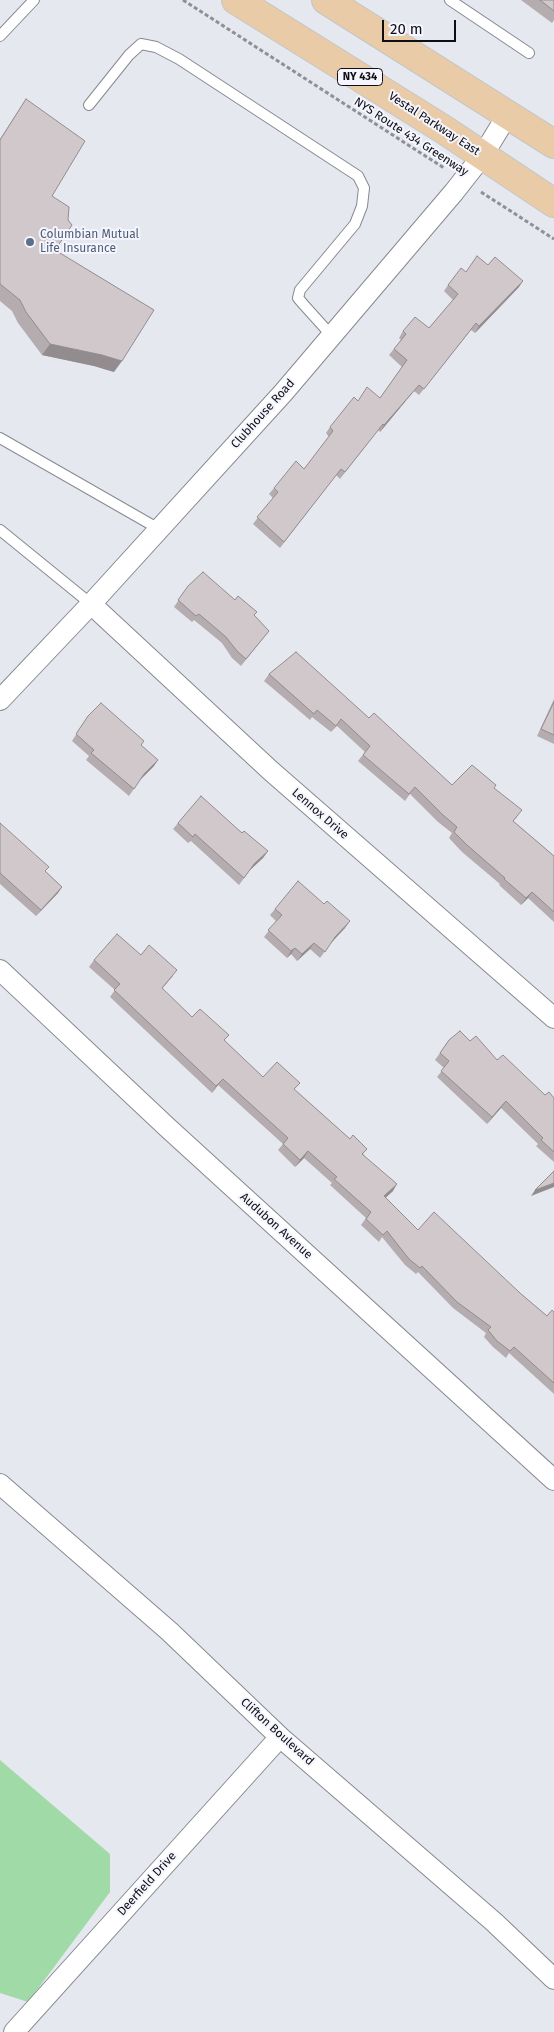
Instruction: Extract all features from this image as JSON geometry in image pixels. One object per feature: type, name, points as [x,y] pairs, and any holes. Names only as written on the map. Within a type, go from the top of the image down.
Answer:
[{"type":"main road","name":"Vestal Parkway East","points":[[236,0],[483,155],[554,203]]},
{"type":"main road","points":[[326,0],[554,144]]},
{"type":"street","name":"Clubhouse Road","points":[[2,694],[91,604],[282,393],[483,155],[508,114]]},
{"type":"street","name":"Lennox Drive","points":[[91,604],[271,771],[554,1018]]},
{"type":"street","name":"Audubon Avenue","points":[[0,970],[168,1128],[554,1480]]},
{"type":"street","name":"Clifton Boulevard","points":[[0,1484],[169,1631],[280,1737],[494,1922],[554,1979]]},
{"type":"street","name":"Deerfield Drive","points":[[14,2032],[280,1737]]},
{"type":"lane","points":[[0,36],[34,0]]},
{"type":"lane","points":[[450,0],[530,53]]},
{"type":"lane","points":[[89,105],[129,55],[142,44],[156,47],[179,59],[358,176],[364,188],[362,206],[355,224],[300,290],[298,298],[331,335]]},
{"type":"lane","points":[[0,438],[100,497],[138,515],[160,529]]},
{"type":"lane","points":[[0,530],[91,604]]},
{"type":"path","name":"NYS Route 434 Greenway","points":[[183,0],[554,239]]},
{"type":"green space","points":[[0,1760],[110,1854],[110,1892],[28,2002],[0,1993]]},
{"type":"building","points":[[540,0],[554,0],[554,11]]},
{"type":"building","name":"Columbian Mutual Life Insurance","points":[[26,99],[85,141],[52,196],[69,207],[68,220],[72,225],[55,250],[154,310],[122,361],[50,344],[26,312],[20,300],[0,284],[0,140]]},
{"type":"building","points":[[477,256],[488,265],[495,257],[523,281],[479,326],[476,323],[424,389],[419,385],[383,424],[345,472],[341,469],[284,542],[257,517],[278,492],[274,488],[296,461],[304,469],[333,431],[330,427],[354,397],[358,401],[367,387],[380,398],[407,360],[394,349],[406,334],[403,331],[415,317],[429,328],[458,294],[448,285],[461,268],[466,272]]},
{"type":"building","points":[[203,572],[235,600],[238,596],[257,612],[254,615],[269,631],[246,659],[226,637],[199,614],[196,616],[178,600],[188,586]]},
{"type":"building","points":[[296,652],[369,718],[374,713],[452,785],[472,765],[496,785],[494,788],[522,810],[513,821],[554,856],[554,912],[532,892],[526,898],[504,879],[454,832],[457,827],[415,787],[409,794],[363,755],[370,746],[341,719],[336,726],[317,710],[314,714],[269,674]]},
{"type":"building","points":[[554,702],[554,735],[541,729]]},
{"type":"building","points":[[101,703],[144,741],[141,745],[158,760],[144,774],[134,789],[91,753],[94,750],[76,734],[88,716]]},
{"type":"building","points":[[201,796],[242,833],[244,831],[268,851],[254,864],[244,878],[195,834],[193,837],[178,823]]},
{"type":"building","points":[[0,823],[49,867],[45,871],[62,887],[41,910],[0,873]]},
{"type":"building","points":[[298,881],[324,904],[327,901],[350,921],[335,937],[325,952],[314,943],[302,954],[295,948],[291,951],[268,930],[282,915],[275,909]]},
{"type":"building","points":[[117,934],[141,955],[149,945],[177,970],[162,988],[192,1017],[200,1009],[229,1035],[224,1040],[263,1077],[277,1062],[300,1083],[294,1089],[350,1139],[353,1135],[367,1149],[362,1154],[397,1184],[384,1196],[418,1230],[434,1212],[547,1316],[552,1310],[554,1312],[554,1383],[514,1347],[510,1351],[497,1341],[488,1330],[491,1327],[457,1302],[422,1266],[420,1268],[409,1259],[387,1231],[383,1235],[366,1219],[371,1212],[334,1179],[337,1177],[308,1151],[300,1160],[283,1144],[288,1138],[223,1079],[216,1086],[114,990],[120,984],[94,960]]},
{"type":"building","points":[[460,1031],[470,1041],[476,1036],[497,1060],[503,1055],[545,1095],[549,1092],[554,1098],[554,1152],[541,1140],[543,1138],[506,1101],[492,1117],[441,1071],[449,1061],[440,1053],[449,1040]]},
{"type":"building","points":[[554,1171],[554,1183],[535,1190]]},
{"type":"place","name":"Columbian Mutual Life Insurance","points":[[30,242]]}]
